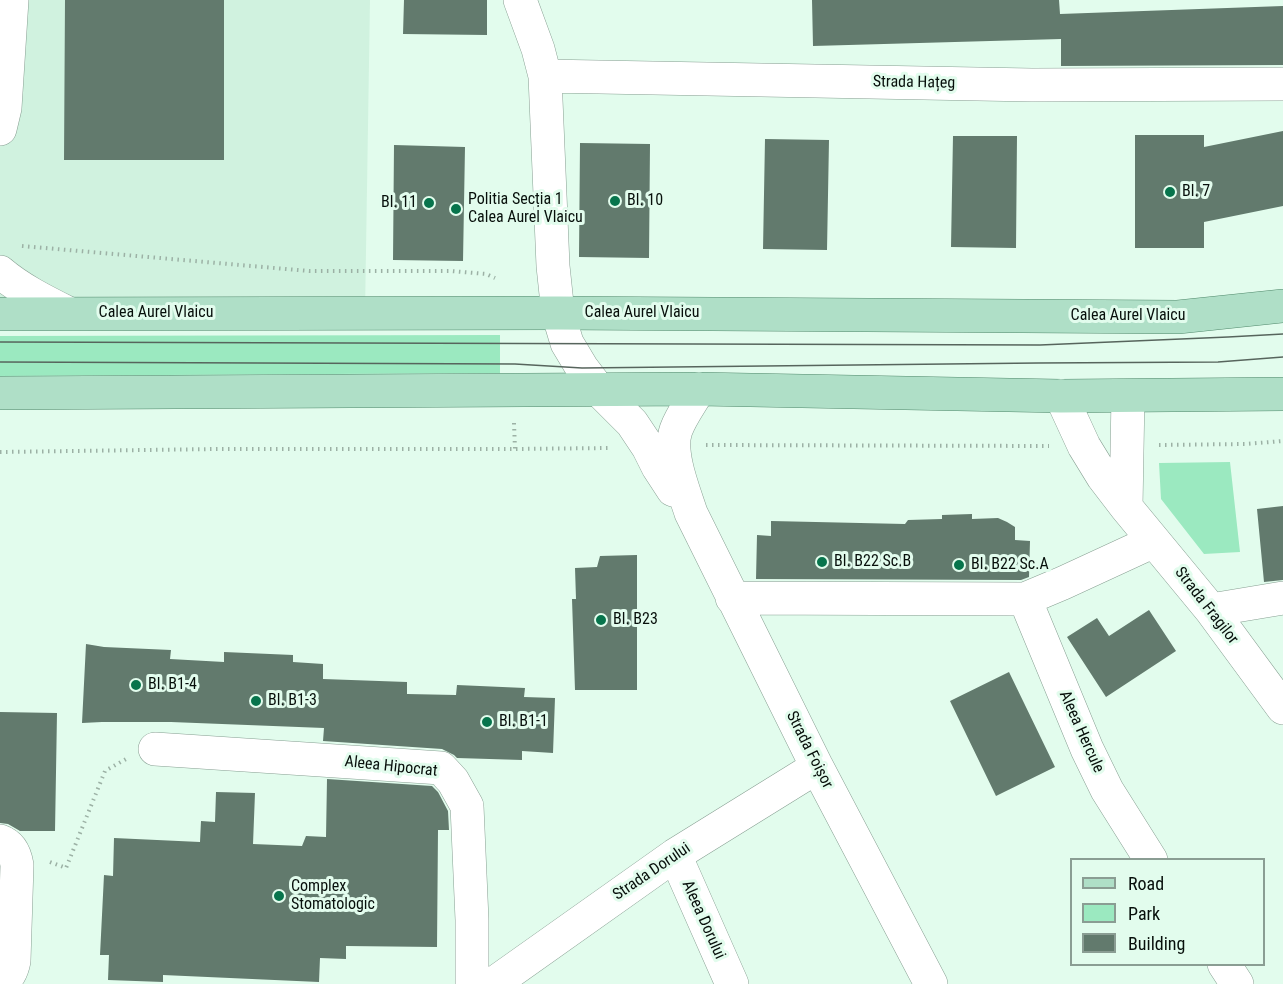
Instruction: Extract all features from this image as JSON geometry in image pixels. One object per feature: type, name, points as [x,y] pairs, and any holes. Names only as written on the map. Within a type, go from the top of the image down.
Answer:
[{"type":"main road","name":"Calea Aurel Vlaicu","points":[[0,314],[558,313],[1178,317],[1283,306]]},
{"type":"main road","points":[[0,393],[699,389],[1061,396],[1283,394]]},
{"type":"street","points":[[0,129],[5,108],[12,0]]},
{"type":"street","points":[[520,0],[538,49],[544,76],[553,266],[558,313],[567,343],[598,389]]},
{"type":"street","name":"Strada Hațeg","points":[[544,76],[1032,85],[1283,84]]},
{"type":"street","points":[[0,272],[10,281],[68,313]]},
{"type":"street","name":"Strada Foișor","points":[[598,389],[632,423],[661,446],[658,467],[691,513],[817,767],[931,984]]},
{"type":"street","points":[[661,446],[674,439],[679,424],[699,389]]},
{"type":"street","name":"Strada Fragilor","points":[[1061,396],[1084,446],[1103,477],[1210,610],[1283,708]]},
{"type":"street","points":[[1126,507],[1128,396]]},
{"type":"street","points":[[732,598],[1025,598],[1154,541]]},
{"type":"street","name":"Aleea Hercule","points":[[1025,598],[1097,770],[1150,858]]},
{"type":"street","points":[[1210,610],[1283,598]]},
{"type":"street","name":"Aleea Hipocrat","points":[[155,749],[441,768],[453,781],[467,806],[472,984]]},
{"type":"street","name":"Strada Dorului","points":[[493,984],[675,855],[817,767]]},
{"type":"street","points":[[0,982],[12,970],[14,961],[17,865],[16,855],[5,844]]},
{"type":"street","name":"Aleea Dorului","points":[[675,855],[732,984]]},
{"type":"street","points":[[1225,966],[1237,984]]},
{"type":"path","points":[[1127,445],[1245,444],[1283,441]]},
{"type":"path","points":[[0,452],[661,446],[1084,446]]},
{"type":"path","points":[[5,844],[66,868],[105,771],[126,759],[155,749]]},
{"type":"shaded area","points":[[0,0],[370,0],[365,313],[0,314]]},
{"type":"green space","points":[[500,335],[500,373],[0,376],[0,336]]},
{"type":"green space","points":[[1230,462],[1240,552],[1204,554],[1161,499],[1159,463]]},
{"type":"building","points":[[65,0],[224,0],[224,160],[64,160]]},
{"type":"building","points":[[404,0],[487,0],[487,35],[403,34]]},
{"type":"building","points":[[812,0],[1059,0],[1060,14],[1283,6],[1283,65],[1061,66],[1061,39],[813,46]]},
{"type":"building","points":[[1283,131],[1283,206],[1204,222],[1204,248],[1135,248],[1135,135],[1204,135],[1204,147]]},
{"type":"building","points":[[953,136],[1017,136],[1016,248],[951,247]]},
{"type":"building","points":[[765,139],[829,140],[827,250],[763,249]]},
{"type":"building","name":"Bl. 10","points":[[580,143],[650,144],[649,258],[579,257]]},
{"type":"building","name":"Bl. 11","points":[[394,145],[465,147],[463,261],[393,260]]},
{"type":"building","points":[[1283,506],[1283,580],[1264,582],[1257,509]]},
{"type":"building","points":[[972,514],[972,519],[998,518],[1007,522],[1015,527],[1015,540],[1030,541],[1029,577],[1021,580],[756,579],[757,535],[771,536],[771,521],[905,524],[908,520],[942,519],[942,515]]},
{"type":"building","name":"Bl. B23","points":[[637,555],[637,690],[575,690],[572,599],[576,599],[575,568],[597,567],[600,556]]},
{"type":"building","points":[[1149,610],[1176,651],[1106,697],[1067,637],[1097,618],[1109,636]]},
{"type":"building","points":[[86,644],[171,650],[170,659],[224,662],[224,652],[293,655],[293,662],[323,664],[323,679],[407,682],[407,694],[456,695],[457,685],[525,688],[524,697],[555,698],[553,753],[522,751],[522,760],[457,758],[442,749],[323,741],[324,728],[171,722],[82,723]]},
{"type":"building","points":[[1009,672],[1055,767],[996,796],[950,701]]},
{"type":"building","points":[[0,712],[57,713],[55,831],[20,831],[8,824],[0,823]]},
{"type":"building","points":[[327,779],[432,786],[438,792],[448,811],[449,830],[438,830],[437,947],[346,946],[346,959],[320,958],[319,982],[163,975],[163,982],[108,980],[109,955],[100,955],[104,875],[113,876],[114,838],[200,842],[201,821],[215,822],[216,792],[255,793],[253,844],[302,846],[306,836],[326,837]]},
{"type":"tram line","points":[[0,342],[1040,345],[1283,334]]},
{"type":"tram line","points":[[0,362],[515,364],[582,368],[1218,362],[1283,357]]},
{"type":"place","name":"Bl. 7","points":[[1170,192]]},
{"type":"place","name":"Bl. 10","points":[[615,201]]},
{"type":"place","name":"Bl. 11","points":[[429,203]]},
{"type":"place","name":"Politia Secția 1 Calea Aurel Vlaicu","points":[[456,209]]},
{"type":"place","name":"Bl. B22 Sc.B","points":[[822,562]]},
{"type":"place","name":"Bl. B22 Sc.A","points":[[959,565]]},
{"type":"place","name":"Bl. B23","points":[[601,620]]},
{"type":"place","name":"Bl. B1-4","points":[[136,685]]},
{"type":"place","name":"Bl. B1-3","points":[[256,701]]},
{"type":"place","name":"Bl. B1-1","points":[[487,722]]},
{"type":"place","name":"Complex Stomatologic","points":[[279,896]]}]
